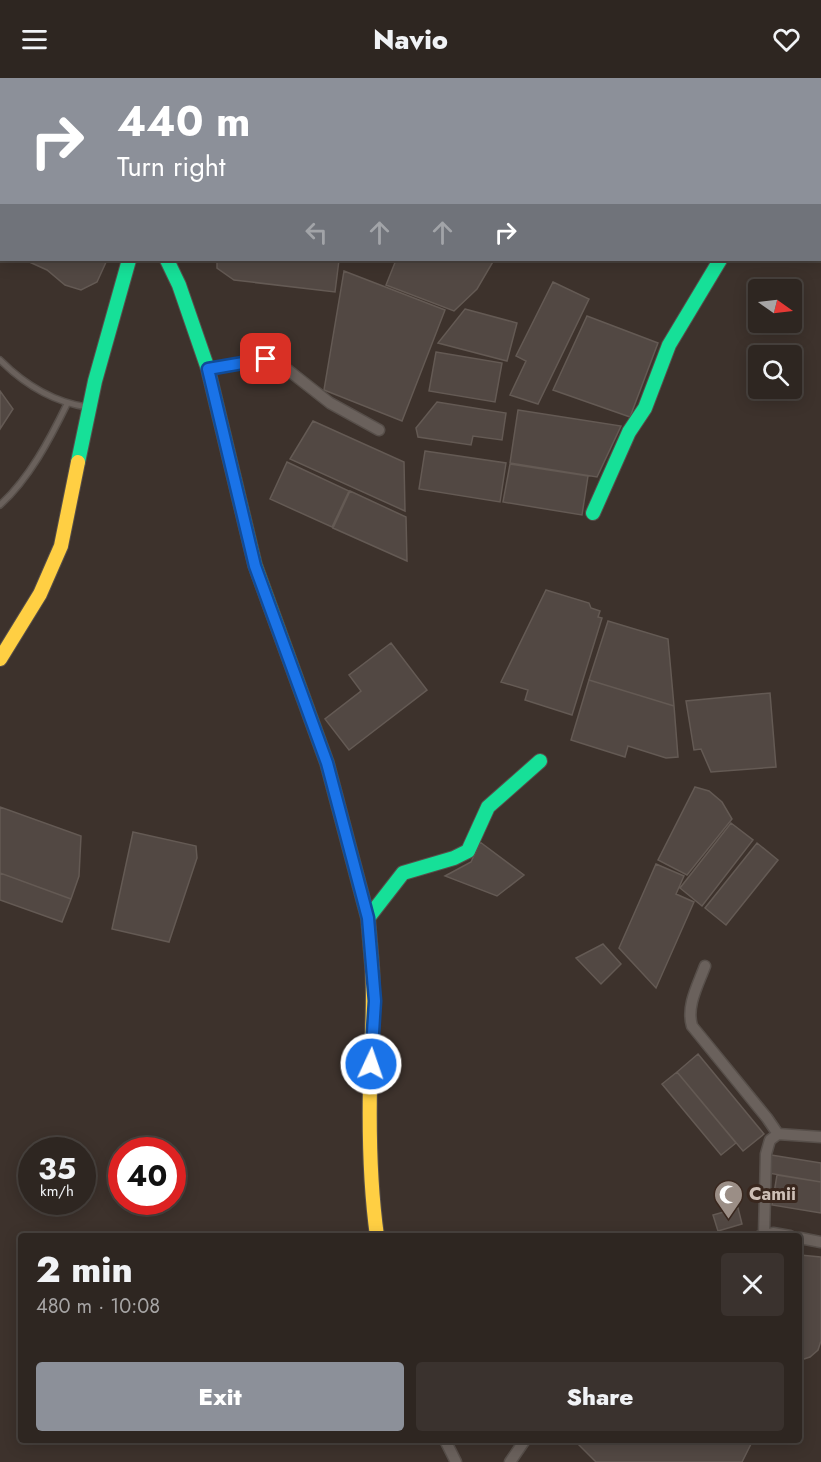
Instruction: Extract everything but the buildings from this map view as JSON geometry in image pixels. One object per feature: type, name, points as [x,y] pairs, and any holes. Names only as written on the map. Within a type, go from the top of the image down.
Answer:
[{"type":"street","points":[[0,659],[40,594],[58,555],[71,506],[88,408],[129,261]]},
{"type":"street","points":[[167,261],[179,285],[208,369],[255,566],[327,763],[368,918],[375,1001],[370,1085],[372,1201],[377,1233]]},
{"type":"street","points":[[593,513],[629,432],[645,408],[669,345],[719,261]]},
{"type":"street","points":[[208,369],[266,359],[279,363],[330,403],[380,430]]},
{"type":"street","points":[[368,918],[403,873],[454,858],[468,851],[488,807],[540,761]]},
{"type":"street","points":[[705,966],[691,1004],[692,1026],[778,1134]]},
{"type":"street","points":[[762,1233],[766,1154],[770,1140],[778,1134],[821,1137]]},
{"type":"street","points":[[802,1238],[821,1242]]},
{"type":"street","points":[[446,1443],[456,1462]]},
{"type":"street","points":[[510,1462],[523,1443]]},
{"type":"lane","points":[[0,360],[15,375],[49,396],[67,404],[88,408]]},
{"type":"lane","points":[[0,505],[18,486],[46,444],[67,404]]},
{"type":"traffic: fast","points":[[78,462],[95,381],[129,261]]},
{"type":"traffic: fast","points":[[167,261],[179,285],[208,369],[255,565],[327,763],[368,918],[372,965]]},
{"type":"traffic: fast","points":[[593,513],[629,432],[645,408],[669,345],[719,261]]},
{"type":"traffic: fast","points":[[368,918],[403,873],[454,858],[468,851],[488,807],[540,761]]},
{"type":"traffic: slow","points":[[0,659],[40,594],[61,546],[78,462]]},
{"type":"traffic: slow","points":[[372,965],[370,1142],[377,1233]]},
{"type":"place","name":"Camii","points":[[728,1220]]},
{"type":"route","points":[[266,359],[208,369],[255,566],[327,763],[368,918],[375,1001],[371,1064]]}]
